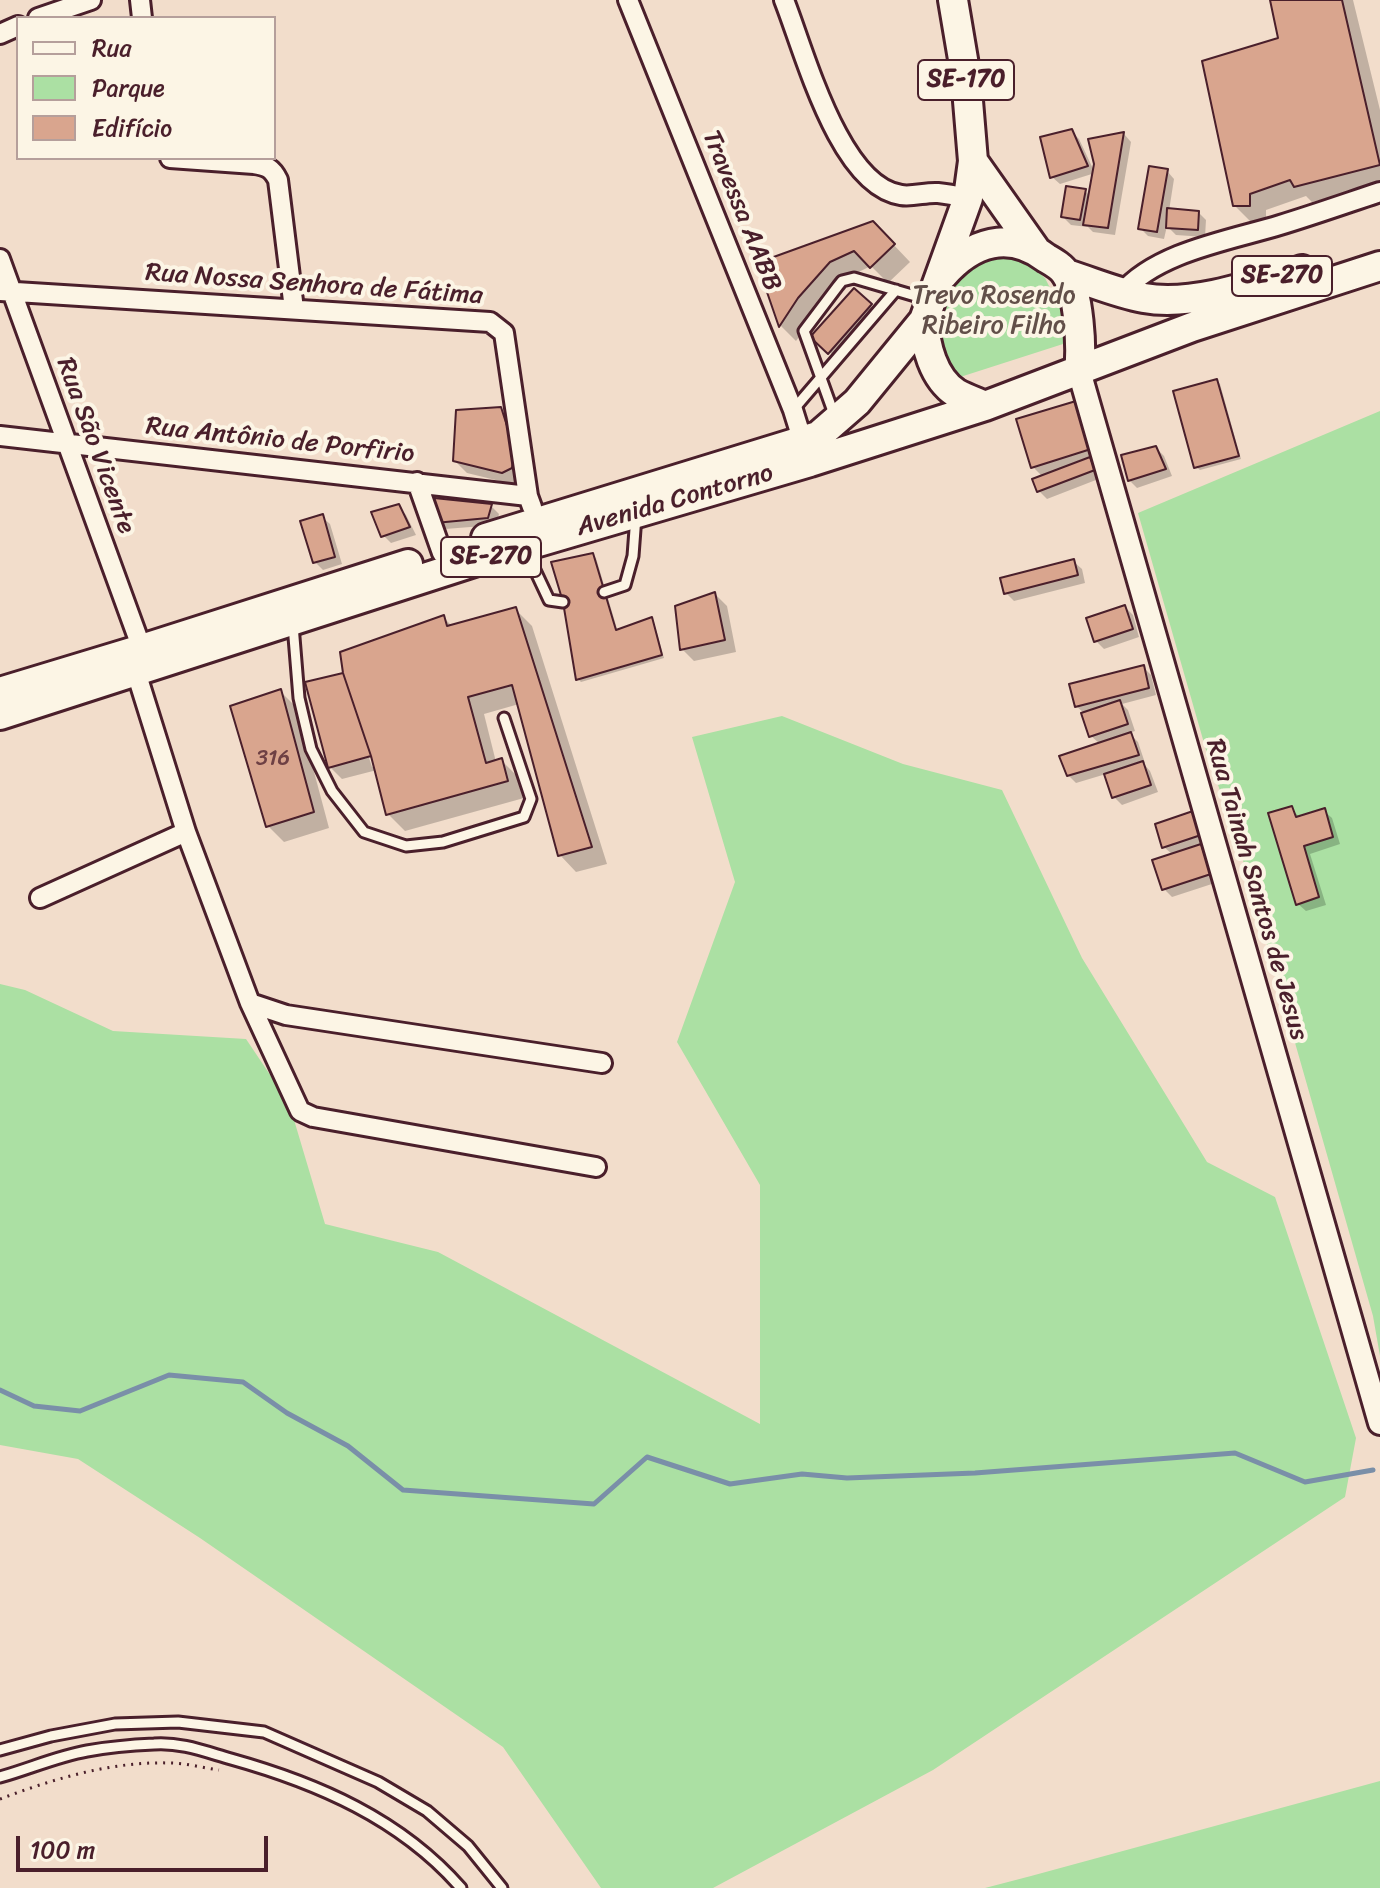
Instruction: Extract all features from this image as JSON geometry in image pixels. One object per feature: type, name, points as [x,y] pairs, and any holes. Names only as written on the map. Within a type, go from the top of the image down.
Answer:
[{"type":"main road","name":"SE-170","points":[[953,0],[966,77],[973,161]]},
{"type":"main road","points":[[973,161],[968,198],[931,300],[925,336],[930,356],[945,383],[956,393],[985,406]]},
{"type":"main road","points":[[973,161],[1035,249]]},
{"type":"main road","name":"SE-270","points":[[819,433],[881,375],[966,252],[979,246],[997,242],[1035,249],[1066,274],[1146,299],[1183,299],[1235,289],[1380,247]]},
{"type":"main road","name":"SE-270","points":[[985,406],[1192,327],[1380,266]]},
{"type":"main road","points":[[1066,274],[1081,335],[1079,371]]},
{"type":"main road","name":"Avenida Contorno","points":[[0,692],[293,622],[523,546],[985,406]]},
{"type":"main road","name":"Avenida Contorno","points":[[0,715],[139,661],[442,553],[533,508],[819,433]]},
{"type":"street","points":[[49,12],[91,0]]},
{"type":"street","name":"Travessa AABB","points":[[628,0],[793,410],[819,433]]},
{"type":"street","points":[[784,0],[832,125],[842,146],[862,171],[883,188],[900,195],[937,193],[968,198]]},
{"type":"street","points":[[198,160],[266,165],[273,171],[278,180],[294,309]]},
{"type":"street","points":[[1122,293],[1142,274],[1163,263],[1228,239],[1380,192]]},
{"type":"street","name":"Rua São Vicente","points":[[0,259],[6,291],[66,445],[139,661],[186,832],[250,1003],[294,1100],[305,1115],[596,1167]]},
{"type":"street","name":"Rua Nossa Senhora de Fátima","points":[[6,291],[490,322],[499,326],[504,333],[533,508]]},
{"type":"street","name":"Rua Tainah Santos de Jesus","points":[[1079,371],[1380,1423]]},
{"type":"street","name":"Rua Antônio de Porfirio","points":[[0,436],[417,482],[533,508]]},
{"type":"street","points":[[417,482],[442,553]]},
{"type":"street","points":[[40,898],[186,832]]},
{"type":"street","points":[[250,1003],[286,1015],[602,1063]]},
{"type":"lane","points":[[819,433],[820,379],[804,331],[842,281],[854,278],[931,300]]},
{"type":"lane","points":[[793,410],[896,290]]},
{"type":"lane","points":[[604,592],[625,585],[631,571],[636,513]]},
{"type":"lane","points":[[523,546],[549,600],[563,602]]},
{"type":"lane","points":[[293,622],[299,698],[311,749],[332,791],[364,832],[406,846],[443,842],[524,817],[531,799],[504,718]]},
{"type":"lane","points":[[0,1750],[51,1736],[115,1724],[178,1722],[264,1732],[378,1782],[427,1811],[468,1846],[502,1888]]},
{"type":"lane","points":[[0,1777],[86,1751],[156,1744],[183,1745],[274,1770],[339,1797],[375,1817],[437,1861],[461,1888]]},
{"type":"path","points":[[0,1799],[66,1777],[104,1769],[170,1763],[224,1771]]},
{"type":"green space","name":"Trevo Rosendo Ribeiro Filho","points":[[999,255],[1023,258],[1045,278],[1063,314],[1063,344],[954,379],[937,345],[937,323],[956,273],[978,260]]},
{"type":"green space","points":[[1380,411],[1380,1356],[1373,1316],[1238,843],[1206,750],[1138,513]]},
{"type":"green space","points":[[782,716],[903,764],[1002,790],[1082,958],[1207,1162],[1275,1197],[1356,1438],[1345,1497],[933,1770],[713,1888],[601,1888],[503,1747],[200,1538],[78,1459],[0,1445],[0,984],[25,990],[113,1031],[246,1039],[289,1103],[325,1224],[438,1252],[760,1424],[760,1185],[677,1042],[735,882],[692,737]]},
{"type":"green space","points":[[1380,1781],[1380,1888],[985,1888],[1031,1876]]},
{"type":"building","points":[[1270,0],[1342,0],[1380,165],[1294,187],[1290,180],[1250,194],[1250,206],[1233,206],[1202,61],[1278,38]]},
{"type":"building","points":[[1072,129],[1088,166],[1050,178],[1040,137]]},
{"type":"building","points":[[1124,132],[1108,228],[1083,225],[1094,164],[1088,139]]},
{"type":"building","points":[[1149,166],[1168,169],[1157,232],[1138,229]]},
{"type":"building","points":[[1066,186],[1086,189],[1080,220],[1061,217]]},
{"type":"building","points":[[1167,208],[1199,211],[1198,230],[1166,228]]},
{"type":"building","points":[[873,221],[895,244],[870,268],[854,251],[830,262],[798,298],[779,327],[757,263]]},
{"type":"building","points":[[854,288],[872,304],[828,354],[810,337]]},
{"type":"building","points":[[1217,379],[1239,456],[1194,468],[1173,391]]},
{"type":"building","points":[[1076,401],[1091,449],[1031,468],[1016,419]]},
{"type":"building","points":[[501,407],[515,451],[512,468],[502,473],[453,461],[456,410]]},
{"type":"building","points":[[1156,446],[1166,469],[1128,481],[1121,455]]},
{"type":"building","points":[[1090,457],[1095,470],[1037,492],[1032,479]]},
{"type":"building","points":[[434,498],[492,504],[488,518],[435,523]]},
{"type":"building","points":[[399,504],[410,527],[381,537],[371,512]]},
{"type":"building","points":[[323,514],[335,557],[313,563],[300,521]]},
{"type":"building","points":[[593,553],[616,630],[652,617],[662,655],[576,680],[563,602],[551,562]]},
{"type":"building","points":[[1074,559],[1078,575],[1004,594],[1000,578]]},
{"type":"building","points":[[715,592],[725,640],[680,650],[675,606]]},
{"type":"building","points":[[1125,605],[1133,629],[1094,642],[1086,618]]},
{"type":"building","points":[[516,607],[592,847],[558,856],[512,685],[468,697],[486,763],[502,758],[508,781],[386,815],[371,756],[343,673],[340,652],[444,615],[447,626]]},
{"type":"building","points":[[1144,665],[1149,688],[1075,707],[1069,684]]},
{"type":"building","points":[[343,673],[371,756],[328,768],[305,682]]},
{"type":"building","points":[[281,689],[314,812],[266,827],[230,706]]},
{"type":"building","points":[[1120,700],[1128,724],[1089,737],[1081,713]]},
{"type":"building","points":[[1131,732],[1139,755],[1067,776],[1059,756]]},
{"type":"building","points":[[1143,761],[1151,785],[1112,798],[1104,774]]},
{"type":"building","points":[[1292,806],[1296,817],[1325,808],[1333,837],[1304,846],[1319,897],[1296,905],[1268,813]]},
{"type":"building","points":[[1193,811],[1201,835],[1162,848],[1155,824]]},
{"type":"building","points":[[1201,844],[1211,874],[1162,890],[1152,860]]},
{"type":"waterway","points":[[0,1390],[34,1406],[80,1411],[169,1375],[243,1382],[287,1413],[348,1446],[403,1490],[594,1504],[647,1457],[730,1484],[802,1474],[847,1478],[975,1473],[1235,1453],[1305,1482],[1373,1470]]}]
